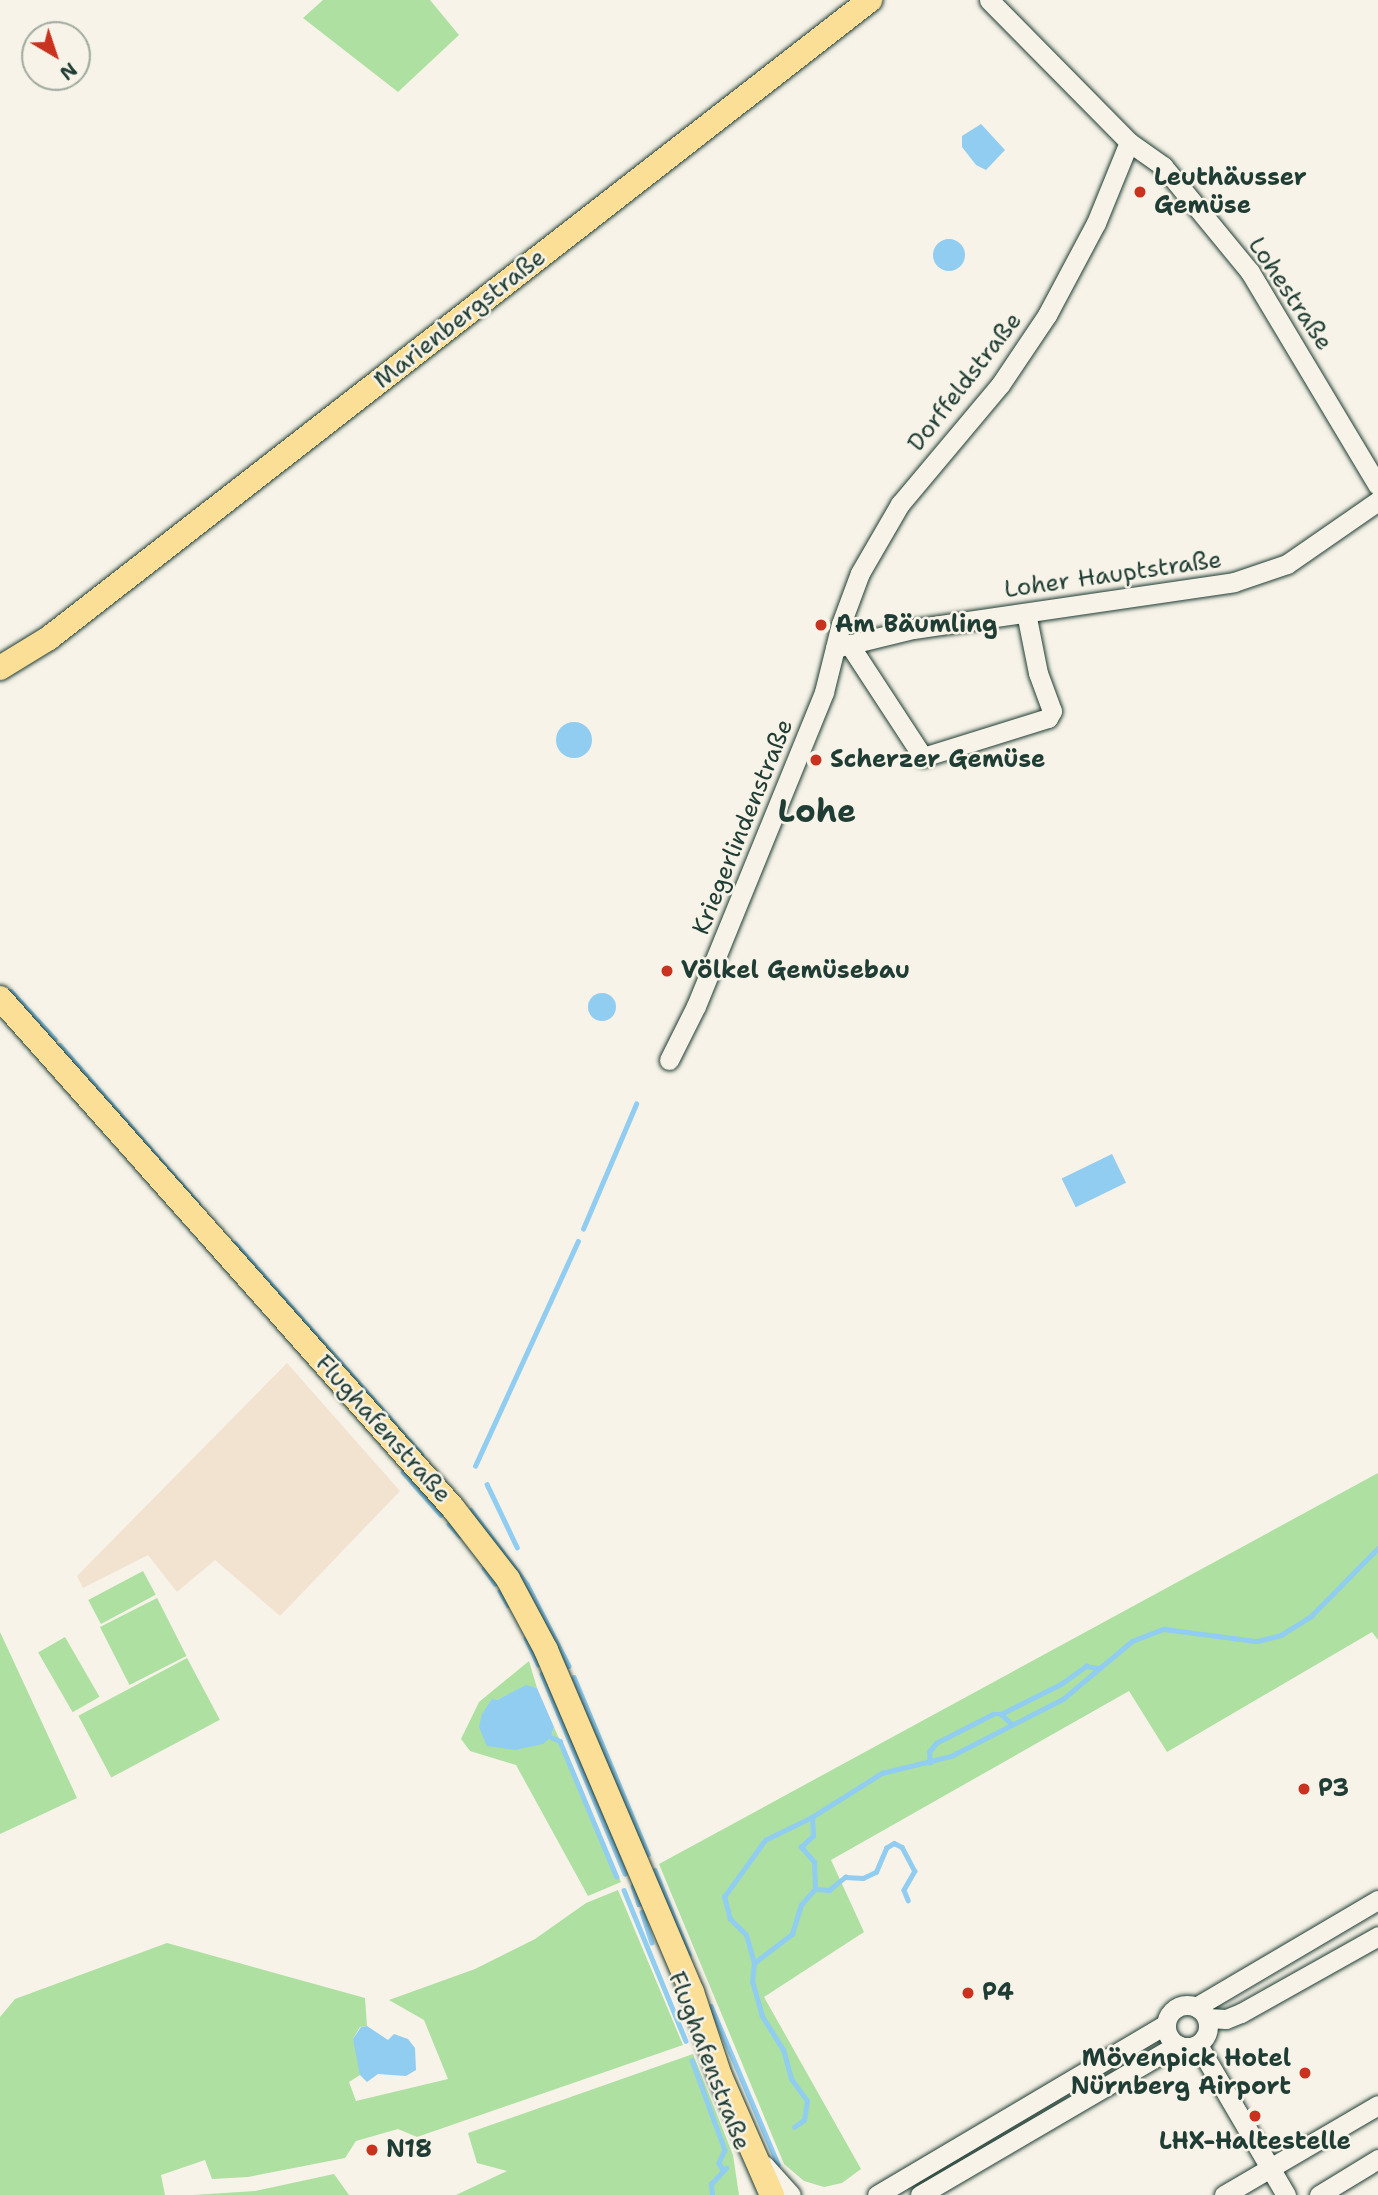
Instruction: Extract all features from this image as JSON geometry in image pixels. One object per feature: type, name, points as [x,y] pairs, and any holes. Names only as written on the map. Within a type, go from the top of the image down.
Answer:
[{"type":"main road","name":"Marienbergstraße","points":[[0,684],[49,638],[870,0]]},
{"type":"main road","name":"Marienbergstraße","points":[[0,668],[49,638]]},
{"type":"main road","name":"Flughafenstraße","points":[[0,998],[453,1508],[503,1571],[546,1650],[661,1928],[692,1992],[752,2153],[772,2195]]},
{"type":"main road","name":"Flughafenstraße","points":[[661,1928],[685,2006],[746,2158],[753,2195]]},
{"type":"street","name":"Lohestraße","points":[[989,0],[1129,142],[1163,166],[1265,293],[1378,486]]},
{"type":"street","name":"Dorffeldstraße","points":[[842,646],[860,573],[886,526],[1000,385],[1040,327],[1096,223],[1129,142]]},
{"type":"street","name":"Loher Hauptstraße","points":[[842,646],[913,629],[1264,574],[1287,564],[1378,501]]},
{"type":"street","points":[[842,646],[923,757],[1048,718],[1052,711],[1038,673],[1026,613]]},
{"type":"street","name":"Kriegerlindenstraße","points":[[669,1060],[696,1006],[842,646]]},
{"type":"street","points":[[1201,2013],[1378,1900]]},
{"type":"street","points":[[877,2195],[1166,2024],[1178,2007],[1226,2019],[1378,1936]]},
{"type":"street","points":[[920,2195],[1177,2045],[1198,2045],[1206,2036],[1201,2013]]},
{"type":"street","points":[[1166,2024],[1168,2036],[1177,2045]]},
{"type":"street","points":[[1198,2045],[1286,2195]]},
{"type":"street","points":[[1224,2195],[1378,2105]]},
{"type":"street","name":"Flughafenstraße","points":[[752,2153],[792,2195]]},
{"type":"street","points":[[1318,2195],[1378,2159]]},
{"type":"shaded area","points":[[287,1363],[400,1491],[280,1616],[215,1560],[177,1592],[148,1555],[83,1588],[77,1576]]},
{"type":"green space","points":[[323,0],[430,0],[459,35],[398,92],[303,18]]},
{"type":"green space","points":[[1378,1473],[1378,1640],[1372,1632],[1167,1752],[1129,1691],[831,1860],[864,1932],[764,1997],[861,2169],[842,2183],[824,2187],[804,2181],[784,2164],[659,1864]]},
{"type":"green space","points":[[143,1571],[156,1595],[101,1624],[88,1600]]},
{"type":"green space","points":[[157,1598],[187,1656],[129,1685],[100,1627]]},
{"type":"green space","points":[[0,1632],[77,1798],[0,1834]]},
{"type":"green space","points":[[65,1637],[100,1697],[73,1712],[38,1652]]},
{"type":"green space","points":[[187,1658],[220,1720],[111,1778],[78,1716]]},
{"type":"green space","points":[[529,1661],[537,1688],[526,1686],[497,1700],[551,1737],[554,1727],[621,1882],[588,1896],[516,1765],[470,1751],[461,1739],[479,1702]]},
{"type":"green space","points":[[618,1890],[683,2045],[417,2137],[398,2129],[356,2141],[345,2158],[248,2177],[212,2179],[205,2160],[161,2175],[165,2195],[0,2195],[0,2017],[15,1999],[167,1943],[365,1998],[367,2026],[360,2027],[353,2039],[361,2060],[360,2075],[349,2082],[356,2101],[448,2079],[424,2020],[389,2000],[475,1969],[535,1939],[586,1903]]},
{"type":"green space","points":[[693,2054],[733,2155],[739,2195],[456,2195],[507,2171],[477,2163],[468,2133]]},
{"type":"green space","points":[[334,2174],[349,2195],[193,2195],[255,2191]]},
{"type":"water","points":[[981,124],[1005,150],[986,170],[976,165],[962,147],[962,136]]},
{"type":"water","points":[[949,239],[961,243],[965,255],[961,267],[949,271],[937,267],[933,255],[937,243]]},
{"type":"water","points":[[574,722],[587,727],[592,740],[587,753],[574,758],[561,753],[556,740],[561,727]]},
{"type":"water","points":[[602,993],[612,997],[616,1007],[612,1017],[602,1021],[592,1017],[588,1007],[592,997]]},
{"type":"water","points":[[1112,1154],[1126,1183],[1076,1207],[1062,1179]]},
{"type":"water","points":[[526,1685],[537,1688],[554,1727],[551,1737],[543,1744],[515,1750],[487,1746],[479,1727],[482,1714],[492,1699],[497,1700]]},
{"type":"water","points":[[367,2026],[388,2040],[394,2034],[408,2039],[415,2048],[416,2070],[406,2076],[378,2074],[367,2082],[360,2075],[353,2039],[361,2027]]},
{"type":"waterway","points":[[11,991],[55,1039]]},
{"type":"waterway","points":[[60,1045],[198,1203]]},
{"type":"waterway","points":[[583,1229],[636,1104]]},
{"type":"waterway","points":[[475,1466],[578,1241]]},
{"type":"waterway","points":[[235,1243],[394,1423]]},
{"type":"waterway","points":[[396,1426],[421,1454]]},
{"type":"waterway","points":[[403,1472],[441,1515]]},
{"type":"waterway","points":[[487,1484],[517,1547]]},
{"type":"waterway","points":[[471,1510],[527,1584],[569,1666]]},
{"type":"waterway","points":[[449,1524],[460,1536]]},
{"type":"waterway","points":[[794,2127],[804,2120],[807,2101],[791,2079],[783,2050],[762,2016],[752,1982],[754,1963],[792,1934],[801,1905],[815,1889],[814,1862],[801,1847],[813,1836],[812,1817],[882,1773],[951,1756],[1063,1699],[1132,1641],[1164,1629],[1257,1641],[1281,1635],[1311,1616],[1378,1548]]},
{"type":"waterway","points":[[484,1568],[495,1584]]},
{"type":"waterway","points":[[500,1591],[508,1605]]},
{"type":"waterway","points":[[526,1638],[538,1664]]},
{"type":"waterway","points":[[1001,1714],[1061,1684],[1086,1666],[1099,1668]]},
{"type":"waterway","points":[[542,1674],[625,1873]]},
{"type":"waterway","points":[[574,1677],[648,1854]]},
{"type":"waterway","points":[[930,1763],[929,1752],[936,1743],[993,1714],[1001,1714],[1010,1722]]},
{"type":"waterway","points":[[551,1737],[560,1741],[617,1877]]},
{"type":"waterway","points":[[754,1963],[746,1935],[730,1919],[724,1897],[765,1840],[812,1817]]},
{"type":"waterway","points":[[815,1889],[829,1890],[845,1877],[863,1878],[876,1872],[886,1848],[894,1843],[902,1847],[915,1871],[904,1890],[908,1900]]},
{"type":"waterway","points":[[655,1870],[689,1954]]},
{"type":"waterway","points":[[633,1886],[639,1904]]},
{"type":"waterway","points":[[624,1890],[686,2041]]},
{"type":"waterway","points":[[642,1912],[652,1942]]},
{"type":"waterway","points":[[711,2006],[778,2164]]},
{"type":"waterway","points":[[692,2060],[725,2150],[719,2163],[723,2170]]},
{"type":"waterway","points":[[712,2195],[711,2184],[726,2168]]},
{"type":"place","name":"Leuthäusser Gemüse","points":[[1140,192]]},
{"type":"place","name":"Am Bäumling","points":[[821,625]]},
{"type":"place","name":"Scherzer Gemüse","points":[[816,760]]},
{"type":"place","name":"Völkel Gemüsebau","points":[[667,971]]},
{"type":"place","name":"P3","points":[[1304,1789]]},
{"type":"place","name":"P4","points":[[968,1993]]},
{"type":"place","name":"Mövenpick Hotel Nürnberg Airport","points":[[1305,2073]]},
{"type":"place","name":"LHX-Haltestelle","points":[[1255,2116]]},
{"type":"place","name":"N18","points":[[372,2150]]},
{"type":"district","name":"Lohe","points":[[817,811]]}]
